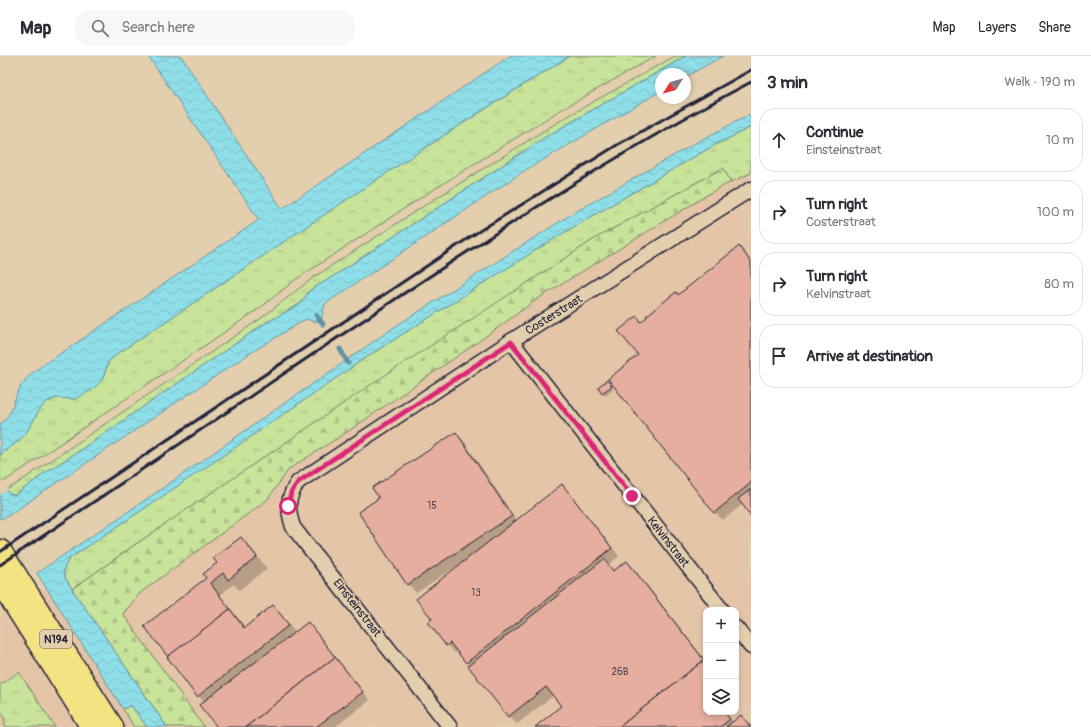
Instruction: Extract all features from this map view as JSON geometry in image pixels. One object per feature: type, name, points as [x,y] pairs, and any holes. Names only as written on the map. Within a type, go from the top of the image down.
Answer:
[{"type":"main road","name":"N194","points":[[0,551],[112,727]]},
{"type":"main road","name":"N194","points":[[0,581],[92,727]]},
{"type":"street","name":"Costerstraat","points":[[298,482],[511,342],[751,190]]},
{"type":"street","name":"Kelvinstraat","points":[[511,342],[720,607]]},
{"type":"street","name":"Einsteinstraat","points":[[298,482],[291,493],[288,506],[289,516],[293,527],[450,727]]},
{"type":"street","points":[[739,632],[751,647]]},
{"type":"shaded area","points":[[751,157],[751,727],[0,727],[0,616],[357,377],[458,315]]},
{"type":"green space","points":[[570,56],[656,56],[557,112],[425,195],[295,280],[260,308],[2,483],[0,480],[0,455],[20,440],[26,433],[40,409],[47,402],[56,398],[75,399],[102,380],[109,361],[117,354],[455,128]]},
{"type":"green space","points":[[675,56],[686,56],[665,68],[655,68],[655,74],[547,136],[310,290],[300,304],[264,324],[46,472],[16,495],[10,495],[6,490],[260,319],[314,277],[561,120]]},
{"type":"green space","points":[[751,127],[751,173],[731,182],[723,168],[596,238],[136,544],[72,589],[64,574],[66,564],[69,559],[371,354],[568,230],[713,146]]},
{"type":"green space","points":[[723,168],[731,182],[717,189],[539,298],[347,432],[289,469],[267,500],[140,593],[123,614],[204,727],[167,727],[72,589],[375,382],[596,238]]},
{"type":"green space","points":[[19,672],[55,727],[5,727],[4,716],[0,710],[0,685]]},
{"type":"green space","points":[[131,705],[147,727],[134,727],[123,709]]},
{"type":"water","points":[[148,56],[181,56],[282,209],[510,56],[570,56],[455,128],[117,354],[109,361],[102,380],[93,389],[75,399],[56,398],[47,402],[40,409],[26,433],[20,440],[0,455],[0,424],[8,416],[20,388],[31,374],[259,220]]},
{"type":"water","points":[[686,56],[723,56],[691,74],[691,68],[665,68]]},
{"type":"water","points":[[655,74],[655,95],[524,171],[325,304],[321,320],[314,322],[306,319],[247,355],[6,517],[0,519],[0,480],[8,493],[16,495],[46,472],[264,324],[300,304],[310,290],[547,136]]},
{"type":"water","points":[[751,114],[751,127],[713,146],[568,230],[371,354],[69,559],[66,564],[64,574],[72,589],[167,727],[147,727],[131,705],[123,709],[37,573],[154,494],[396,326],[570,215],[699,141]]},
{"type":"pier","points":[[3,481],[8,490],[0,495],[0,483]]},
{"type":"building","points":[[739,246],[751,262],[751,483],[714,513],[608,379],[638,355],[618,331],[637,316],[641,322],[647,317],[646,316],[676,292],[678,295]]},
{"type":"building","points":[[607,380],[612,386],[602,393],[598,387]]},
{"type":"building","points":[[456,432],[512,516],[407,585],[358,512],[379,498],[372,488]]},
{"type":"building","points":[[562,484],[612,548],[466,663],[450,643],[446,646],[428,622],[432,619],[416,599]]},
{"type":"building","points":[[751,489],[751,516],[738,499]]},
{"type":"building","points":[[241,537],[257,557],[228,580],[223,573],[210,583],[230,609],[168,657],[144,626],[206,578],[203,574],[217,563],[213,558]]},
{"type":"building","points":[[604,559],[613,571],[627,561],[703,659],[703,661],[619,727],[535,727],[561,706],[546,687],[508,717],[468,666]]},
{"type":"building","points":[[273,605],[289,625],[197,697],[167,657],[230,609],[244,628]]},
{"type":"building","points":[[308,622],[335,657],[246,727],[217,727],[199,705]]},
{"type":"building","points":[[335,657],[363,692],[316,727],[246,727]]},
{"type":"building","points":[[703,661],[703,715],[727,715],[730,719],[720,727],[619,727]]},
{"type":"building","points":[[741,715],[751,727],[726,727]]},
{"type":"waterway","points":[[316,315],[323,324]]},
{"type":"waterway","points":[[340,349],[348,363]]},
{"type":"railway","points":[[0,552],[473,235],[617,145],[751,70]]},
{"type":"railway","points":[[0,565],[493,235],[646,140],[751,82]]},
{"type":"route","points":[[288,506],[291,493],[298,482],[511,342],[632,496]]}]
